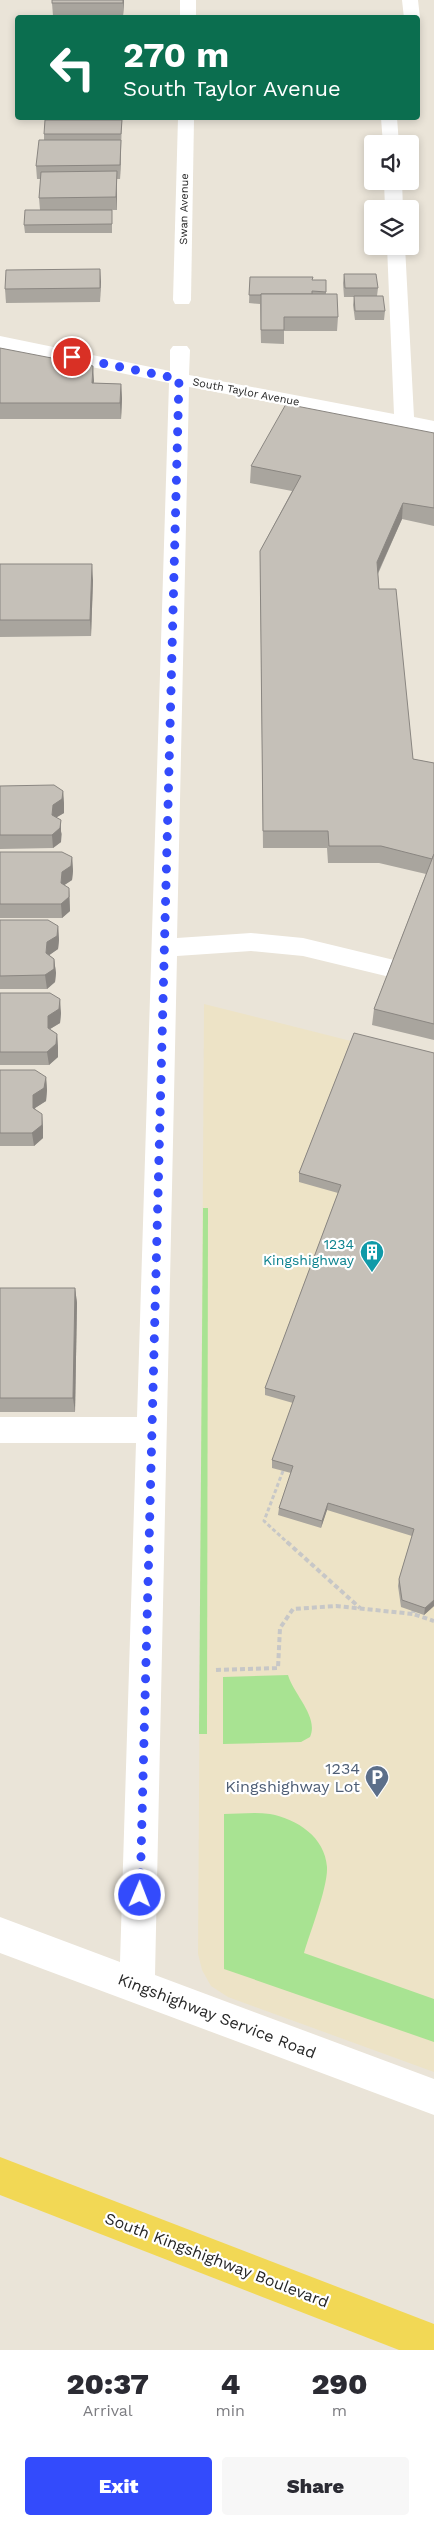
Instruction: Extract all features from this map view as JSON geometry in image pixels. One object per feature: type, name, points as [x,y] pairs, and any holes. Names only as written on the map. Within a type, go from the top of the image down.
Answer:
[{"type":"main road","name":"South Kingshighway Boulevard","points":[[0,2176],[434,2344]]},
{"type":"street","points":[[188,0],[188,15]]},
{"type":"street","points":[[410,0],[412,15]]},
{"type":"street","name":"Swan Avenue","points":[[182,300],[186,120]]},
{"type":"street","points":[[390,120],[391,135]]},
{"type":"street","points":[[396,255],[404,421]]},
{"type":"street","name":"South Taylor Avenue","points":[[0,342],[179,379],[434,427]]},
{"type":"street","points":[[137,1986],[180,350]]},
{"type":"street","points":[[164,948],[260,943],[303,947],[394,969]]},
{"type":"street","points":[[0,1430],[152,1430]]},
{"type":"street","name":"Kingshighway Service Road","points":[[0,1935],[434,2097]]},
{"type":"path","points":[[283,1471],[264,1521],[361,1609]]},
{"type":"path","points":[[412,1614],[415,1605]]},
{"type":"path","points":[[216,1670],[278,1668],[280,1628],[293,1609],[303,1606],[412,1614],[434,1621]]},
{"type":"shaded area","points":[[204,1004],[434,1062],[434,2072],[228,1997],[211,1986],[202,1970],[198,1954]]},
{"type":"green space","points":[[203,1208],[208,1208],[207,1734],[199,1734]]},
{"type":"green space","points":[[288,1675],[309,1714],[312,1729],[310,1737],[301,1742],[223,1744],[223,1677]]},
{"type":"green space","points":[[258,1813],[280,1816],[299,1825],[315,1838],[325,1856],[327,1876],[304,1953],[434,1999],[434,2042],[224,1969],[224,1814]]},
{"type":"building","points":[[52,0],[123,0],[123,3],[52,3]]},
{"type":"building","points":[[45,120],[122,120],[121,134],[44,134]]},
{"type":"building","points":[[39,140],[121,140],[120,165],[36,166]]},
{"type":"building","points":[[117,171],[116,197],[39,198],[41,172]]},
{"type":"building","points":[[25,210],[112,210],[112,224],[24,225]]},
{"type":"building","points":[[100,269],[100,288],[5,289],[6,270]]},
{"type":"building","points":[[344,274],[376,274],[378,288],[345,288]]},
{"type":"building","points":[[250,277],[313,277],[312,280],[326,280],[326,292],[312,291],[312,294],[249,295]]},
{"type":"building","points":[[261,294],[337,294],[338,317],[284,317],[284,330],[261,330]]},
{"type":"building","points":[[354,296],[383,296],[385,311],[355,311]]},
{"type":"building","points":[[0,348],[93,366],[92,383],[121,384],[120,403],[0,403]]},
{"type":"building","points":[[286,404],[434,433],[434,508],[403,503],[377,562],[379,589],[396,589],[413,759],[434,763],[434,854],[432,859],[381,846],[329,846],[328,831],[263,831],[260,551],[301,476],[251,466]]},
{"type":"building","points":[[0,564],[92,564],[90,620],[0,620]]},
{"type":"building","points":[[54,785],[63,791],[62,799],[53,805],[52,815],[61,820],[60,828],[52,835],[0,835],[0,786]]},
{"type":"building","points":[[0,852],[62,852],[72,857],[71,866],[62,872],[61,883],[69,888],[69,897],[61,904],[0,904]]},
{"type":"building","points":[[434,854],[434,1024],[374,1009]]},
{"type":"building","points":[[0,920],[48,920],[58,926],[57,936],[47,942],[46,953],[54,959],[54,969],[45,975],[0,976]]},
{"type":"building","points":[[0,993],[50,993],[60,999],[59,1009],[48,1016],[48,1028],[57,1034],[56,1044],[47,1052],[0,1052]]},
{"type":"building","name":"1234 Kingshighway","points":[[354,1033],[434,1053],[434,1600],[425,1608],[402,1600],[399,1579],[414,1529],[328,1503],[322,1521],[279,1508],[293,1466],[272,1460],[295,1396],[265,1388],[341,1185],[299,1173]]},
{"type":"building","points":[[0,1070],[35,1070],[46,1077],[44,1088],[33,1095],[33,1108],[42,1114],[42,1125],[32,1133],[0,1133]]},
{"type":"building","points":[[0,1288],[75,1288],[73,1398],[0,1398]]},
{"type":"place","name":"1234 Kingshighway","points":[[372,1273]]},
{"type":"place","name":"1234 Kingshighway Lot","points":[[377,1798]]},
{"type":"route","points":[[72,357],[179,379],[140,1895]]}]
